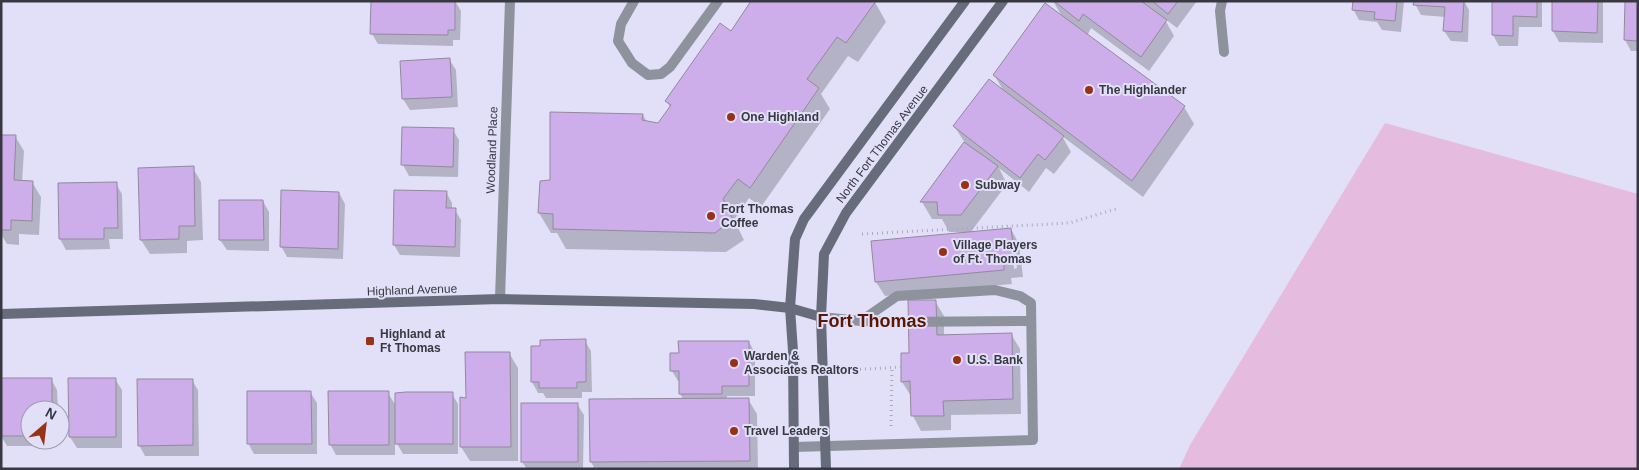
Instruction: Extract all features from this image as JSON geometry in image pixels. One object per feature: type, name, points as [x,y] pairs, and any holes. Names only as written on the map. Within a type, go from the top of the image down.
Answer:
[{"type":"main road","name":"North Fort Thomas Avenue","points":[[794,469],[793,351],[790,308],[795,239],[804,219],[965,1]]},
{"type":"main road","name":"North Fort Thomas Avenue","points":[[826,469],[822,317],[824,254],[846,213],[1003,1]]},
{"type":"main road","name":"Highland Avenue","points":[[1,314],[500,299],[754,304],[790,308],[822,317]]},
{"type":"street","name":"Woodland Place","points":[[500,299],[510,1]]},
{"type":"street","points":[[634,1],[621,24],[618,41],[632,63],[648,76],[661,74],[670,67],[718,1]]},
{"type":"street","points":[[1222,1],[1220,11],[1224,52]]},
{"type":"street","points":[[794,447],[1034,440],[1031,303],[1020,296],[994,290],[898,296],[861,320]]},
{"type":"street","points":[[822,317],[896,322],[1032,321]]},
{"type":"path","points":[[862,234],[1069,223],[1116,209]]},
{"type":"path","points":[[850,370],[901,367]]},
{"type":"path","points":[[890,444],[892,368]]},
{"type":"shaded area","points":[[1385,123],[1638,194],[1638,469],[1179,469],[1190,445]]},
{"type":"building","points":[[371,1],[455,1],[455,30],[448,30],[448,35],[370,34]]},
{"type":"building","name":"One Highland","points":[[751,1],[876,1],[846,43],[837,37],[807,79],[819,88],[750,188],[738,179],[723,199],[733,219],[715,233],[553,229],[553,214],[538,213],[540,181],[550,180],[550,112],[643,114],[642,120],[658,123],[671,105],[665,101],[720,23],[731,31]]},
{"type":"building","points":[[1054,1],[1141,1],[1167,20],[1141,57],[1083,14],[1079,21]]},
{"type":"building","points":[[1152,1],[1178,1],[1168,14]]},
{"type":"building","points":[[1353,1],[1397,1],[1395,21],[1374,19],[1375,12],[1352,10]]},
{"type":"building","points":[[1414,1],[1464,1],[1462,32],[1443,31],[1445,7],[1413,5]]},
{"type":"building","points":[[1492,1],[1537,1],[1537,17],[1513,16],[1513,36],[1492,35]]},
{"type":"building","points":[[1552,1],[1598,1],[1597,33],[1552,31]]},
{"type":"building","points":[[1625,1],[1638,1],[1638,41],[1624,40]]},
{"type":"building","name":"The Highlander","points":[[1045,3],[1185,106],[1132,181],[993,75]]},
{"type":"building","points":[[450,58],[452,97],[402,99],[400,61]]},
{"type":"building","points":[[989,79],[1064,136],[1045,160],[1038,154],[1020,178],[953,126]]},
{"type":"building","points":[[402,127],[454,128],[453,167],[401,165]]},
{"type":"building","points":[[1,135],[16,135],[14,180],[33,181],[32,221],[11,220],[11,230],[1,230]]},
{"type":"building","points":[[964,142],[998,166],[961,215],[938,215],[937,202],[920,202]]},
{"type":"building","points":[[194,166],[195,226],[179,226],[179,239],[140,240],[138,168]]},
{"type":"building","points":[[117,182],[118,228],[104,228],[104,239],[59,239],[58,183]]},
{"type":"building","points":[[281,190],[339,192],[338,249],[280,247]]},
{"type":"building","points":[[394,190],[447,191],[446,208],[456,208],[455,247],[393,245]]},
{"type":"building","points":[[219,200],[263,200],[264,240],[219,240]]},
{"type":"building","name":"Village Players of Ft. Thomas","points":[[1011,228],[1015,262],[1004,263],[1004,270],[875,282],[871,241]]},
{"type":"building","name":"U.S. Bank","points":[[908,300],[936,300],[937,335],[1012,333],[1013,399],[943,401],[944,416],[911,416],[910,381],[901,382],[901,353],[909,353]]},
{"type":"building","points":[[586,339],[586,382],[577,382],[577,388],[539,388],[539,382],[531,382],[531,346],[540,346],[540,340]]},
{"type":"building","points":[[678,341],[749,341],[749,386],[722,386],[722,394],[679,394],[679,371],[670,371],[670,353],[679,353]]},
{"type":"building","points":[[465,352],[510,352],[511,447],[460,447],[460,397],[466,398]]},
{"type":"building","points":[[1,378],[52,378],[52,400],[20,400],[20,436],[1,436]]},
{"type":"building","points":[[68,378],[116,378],[116,437],[70,437],[70,400],[68,400]]},
{"type":"building","points":[[137,379],[193,379],[193,445],[138,446]]},
{"type":"building","points":[[247,391],[311,391],[312,444],[247,444]]},
{"type":"building","points":[[328,391],[389,391],[389,445],[329,445]]},
{"type":"building","points":[[453,392],[453,444],[395,444],[395,393]]},
{"type":"building","points":[[749,398],[750,461],[590,462],[589,399]]},
{"type":"building","points":[[521,403],[578,403],[578,462],[521,462]]},
{"type":"place","name":"The Highlander","points":[[1089,90]]},
{"type":"place","name":"One Highland","points":[[731,117]]},
{"type":"place","name":"Subway","points":[[965,185]]},
{"type":"place","name":"Fort Thomas Coffee","points":[[711,216]]},
{"type":"place","name":"Village Players of Ft. Thomas","points":[[943,252]]},
{"type":"place","name":"Highland at Ft Thomas","points":[[370,341]]},
{"type":"place","name":"U.S. Bank","points":[[957,360]]},
{"type":"place","name":"Warden & Associates Realtors","points":[[734,363]]},
{"type":"place","name":"Travel Leaders","points":[[734,431]]},
{"type":"district","name":"Fort Thomas","points":[[872,321]]}]
